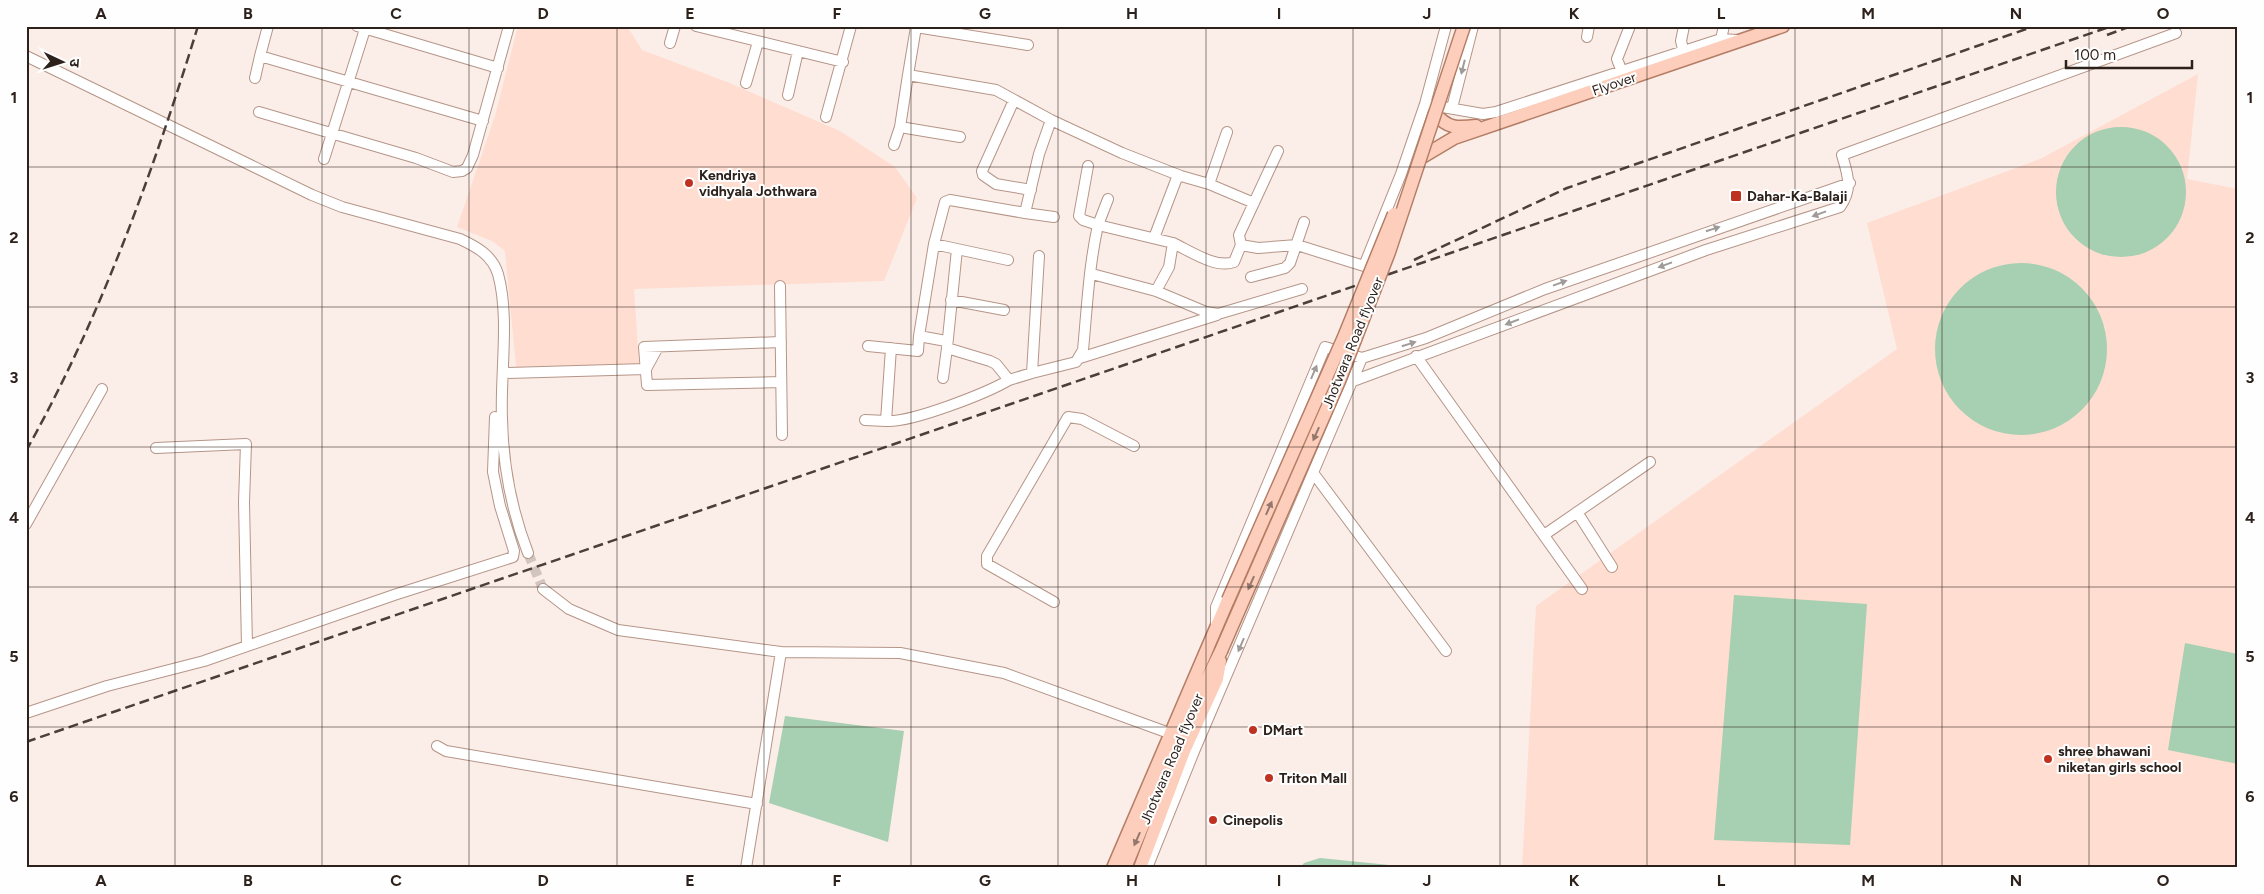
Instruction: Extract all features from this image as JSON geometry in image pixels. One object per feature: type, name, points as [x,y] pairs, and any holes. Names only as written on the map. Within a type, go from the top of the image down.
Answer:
[{"type":"main road","name":"Jhotwara Road flyover","points":[[1113,868],[1169,733],[1344,337],[1395,211],[1456,26]]},
{"type":"main road","name":"Jhotwara Road flyover","points":[[1125,868],[1183,728],[1221,650],[1339,381],[1389,252],[1464,26]]},
{"type":"main road","name":"Flyover","points":[[1422,157],[1454,138],[1719,44],[1740,40],[1783,26]]},
{"type":"main road","name":"Flyover","points":[[1435,113],[1441,122],[1449,127],[1488,127]]},
{"type":"main road","name":"Jhotwara Road flyover","points":[[1140,868],[1184,751],[1217,679],[1221,650]]},
{"type":"street","points":[[254,78],[268,26]]},
{"type":"street","points":[[259,112],[416,158],[453,172],[462,171],[466,168],[473,155],[509,26]]},
{"type":"street","points":[[670,43],[675,26]]},
{"type":"street","points":[[696,26],[842,62]]},
{"type":"street","points":[[826,117],[851,26]]},
{"type":"street","points":[[1241,245],[1258,248],[1297,245],[1364,266],[1401,174],[1425,104],[1446,26]]},
{"type":"street","points":[[1452,108],[1473,26]]},
{"type":"street","points":[[1588,37],[1589,26]]},
{"type":"street","points":[[1622,72],[1617,59],[1630,26]]},
{"type":"street","points":[[1684,26],[1682,41],[1684,53]]},
{"type":"street","points":[[1425,104],[1483,114],[1496,112],[1684,53],[1719,44],[1724,26]]},
{"type":"street","points":[[324,159],[349,80],[363,27],[498,68]]},
{"type":"street","points":[[894,145],[900,127],[916,27],[1028,45]]},
{"type":"street","points":[[1353,381],[1416,356],[1706,250],[1840,207],[1846,198],[1850,182],[1842,155],[2176,33]]},
{"type":"street","points":[[746,83],[758,42]]},
{"type":"street","points":[[788,95],[798,51]]},
{"type":"street","points":[[26,56],[312,195],[342,207],[460,239],[477,247],[490,258],[498,273],[502,314],[504,373],[502,417],[506,480],[516,522],[528,553]]},
{"type":"street","points":[[260,56],[483,120]]},
{"type":"street","points":[[908,75],[996,90],[1052,120],[1122,153],[1178,175],[1209,184],[1254,203]]},
{"type":"street","points":[[1014,100],[982,171],[982,175],[996,184],[1031,190]]},
{"type":"street","points":[[1025,213],[1039,154],[1052,120]]},
{"type":"street","points":[[900,127],[960,137]]},
{"type":"street","points":[[1209,184],[1227,132]]},
{"type":"street","points":[[1088,166],[1079,216],[1083,220],[1173,243],[1218,263],[1227,264],[1234,262],[1241,245],[1239,235],[1278,151]]},
{"type":"street","points":[[1154,238],[1178,175]]},
{"type":"street","points":[[1216,628],[1216,607],[1325,347],[1362,358],[1426,338],[1545,289],[1850,182]]},
{"type":"street","points":[[1080,358],[1083,350],[1092,274],[1091,257],[1098,224],[1108,199]]},
{"type":"street","points":[[868,346],[918,351],[934,244],[945,202],[950,200],[1054,216]]},
{"type":"street","points":[[1251,277],[1285,268],[1290,263],[1304,222]]},
{"type":"street","points":[[1156,291],[1169,267],[1173,243]]},
{"type":"street","points":[[934,244],[1008,260]]},
{"type":"street","points":[[943,378],[957,249]]},
{"type":"street","points":[[1032,373],[1039,256]]},
{"type":"street","points":[[1092,274],[1156,291],[1206,312],[1218,314]]},
{"type":"street","points":[[780,286],[782,435]]},
{"type":"street","points":[[865,420],[886,421],[904,419],[991,391],[1009,380],[1076,362],[1080,358],[1218,314],[1302,290]]},
{"type":"street","points":[[951,300],[1004,310]]},
{"type":"street","points":[[920,336],[947,344],[996,364],[1009,380]]},
{"type":"street","points":[[1426,338],[1432,351]]},
{"type":"street","points":[[781,342],[644,347],[647,385],[781,382]]},
{"type":"street","points":[[886,421],[891,348]]},
{"type":"street","points":[[1416,356],[1582,589]]},
{"type":"street","points":[[1147,868],[1195,749],[1362,358]]},
{"type":"street","points":[[504,373],[646,369]]},
{"type":"street","points":[[26,524],[102,389]]},
{"type":"street","points":[[1054,602],[986,564],[987,556],[1068,416],[1082,418],[1134,446]]},
{"type":"street","points":[[26,713],[107,686],[204,661],[385,598],[513,557],[514,551],[500,506],[494,472],[495,417]]},
{"type":"street","points":[[156,448],[246,444],[244,502],[247,646]]},
{"type":"street","points":[[1544,535],[1650,462]]},
{"type":"street","points":[[1314,474],[1446,651]]},
{"type":"street","points":[[1577,512],[1612,567]]},
{"type":"street","points":[[543,589],[569,610],[618,630],[781,652],[900,653],[1004,673],[1169,733]]},
{"type":"street","points":[[746,868],[781,652]]},
{"type":"street","points":[[437,746],[446,751],[757,804]]},
{"type":"shaded area","name":"Kendriya vidhyala Jothwara","points":[[518,26],[627,26],[642,50],[727,82],[840,131],[895,167],[917,198],[884,281],[634,289],[639,364],[516,367],[505,251],[492,241],[457,227],[495,116]]},
{"type":"shaded area","points":[[2198,74],[2187,179],[2238,189],[2238,868],[1522,868],[1536,606],[1897,349],[1867,223],[2040,159]]},
{"type":"green space","points":[[2121,127],[2146,132],[2167,146],[2181,167],[2186,192],[2181,217],[2167,238],[2146,252],[2121,257],[2096,252],[2075,238],[2061,217],[2056,192],[2061,167],[2075,146],[2096,132]]},
{"type":"green space","points":[[2013,263],[2029,263],[2062,273],[2082,288],[2097,308],[2105,332],[2107,349],[2105,366],[2097,390],[2082,410],[2062,425],[2046,431],[2029,435],[2013,435],[1980,425],[1955,404],[1945,390],[1939,374],[1935,357],[1935,341],[1945,308],[1966,283],[1980,273],[1996,267]]},
{"type":"green space","points":[[1734,595],[1867,604],[1850,845],[1714,840]]},
{"type":"green space","points":[[2185,643],[2238,654],[2238,764],[2168,750]]},
{"type":"green space","points":[[785,716],[904,731],[888,842],[769,803]]},
{"type":"green space","points":[[1320,858],[1419,868],[1300,868],[1304,863]]},
{"type":"tunnel","points":[[528,553],[543,589]]},
{"type":"railway","points":[[26,451],[53,400],[102,296],[144,189],[198,26]]},
{"type":"railway","points":[[1414,260],[1567,188],[2035,26]]},
{"type":"railway","points":[[26,742],[2112,26]]},
{"type":"railway","points":[[2107,35],[2131,26]]},
{"type":"place","name":"Kendriya vidhyala Jothwara","points":[[689,183]]},
{"type":"place","name":"Dahar-Ka-Balaji","points":[[1736,196]]},
{"type":"place","name":"DMart","points":[[1253,730]]},
{"type":"place","name":"shree bhawani niketan girls school","points":[[2048,759]]},
{"type":"place","name":"Triton Mall","points":[[1269,778]]},
{"type":"place","name":"Cinepolis","points":[[1213,820]]}]
